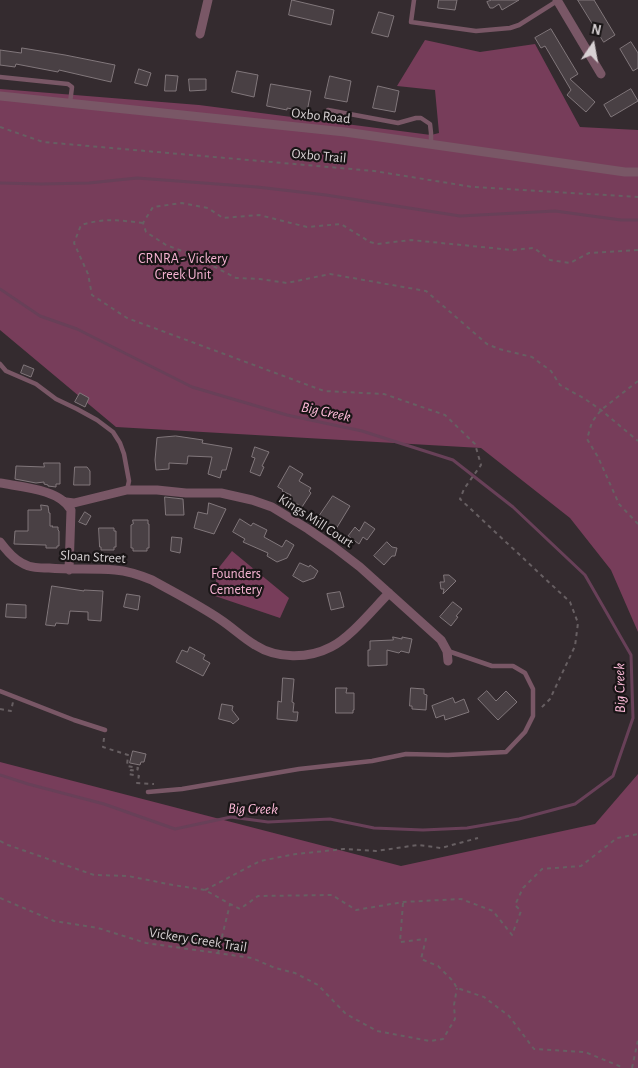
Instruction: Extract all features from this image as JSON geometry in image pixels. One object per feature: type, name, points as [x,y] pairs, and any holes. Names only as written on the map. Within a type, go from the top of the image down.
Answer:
[{"type":"street","points":[[200,34],[208,0]]},
{"type":"street","points":[[557,0],[601,74]]},
{"type":"street","name":"Oxbo Road","points":[[0,96],[345,132],[625,172],[638,172]]},
{"type":"street","points":[[0,483],[38,490],[66,502],[71,510],[70,570]]},
{"type":"street","name":"Kings Mill Court","points":[[66,502],[82,502],[127,490],[157,490],[221,494],[252,500],[272,507],[334,546],[360,567],[441,640],[447,651]]},
{"type":"street","name":"Sloan Street","points":[[0,542],[23,564],[38,568],[115,570],[129,572],[152,580],[221,619],[255,646],[274,654],[295,656],[316,653],[332,647],[346,638],[389,593]]},
{"type":"street","points":[[447,651],[448,661]]},
{"type":"lane","points":[[414,0],[411,22],[476,30],[510,28],[519,25],[557,0]]},
{"type":"lane","points":[[0,77],[68,84],[72,87],[70,103]]},
{"type":"lane","points":[[328,110],[398,122],[421,118],[430,124],[432,133],[431,144]]},
{"type":"lane","points":[[0,364],[6,371],[36,384],[56,399],[78,409],[113,432],[124,454],[130,481],[127,490]]},
{"type":"lane","points":[[148,792],[182,789],[299,769],[406,754],[448,755],[506,752],[526,732],[533,716],[533,689],[525,673],[513,666],[492,666],[447,651]]},
{"type":"lane","points":[[0,691],[105,730]]},
{"type":"path","name":"Oxbo Trail","points":[[0,127],[43,142],[374,171],[473,187],[638,197]]},
{"type":"path","points":[[143,223],[153,207],[182,203],[208,208],[223,218],[259,215],[307,227],[341,224],[370,242],[377,244],[411,240],[512,250],[534,248],[550,260],[570,263],[589,254],[638,250]]},
{"type":"path","points":[[143,223],[112,219],[93,221],[81,225],[74,243],[88,274],[92,296],[127,318],[324,391],[384,394],[445,415],[475,444],[481,465],[464,489],[460,499],[570,602],[578,623],[574,646],[550,699],[533,716]]},
{"type":"path","points":[[143,223],[146,232],[166,245],[190,254],[236,278],[287,283],[330,274],[426,291],[486,344],[532,357],[551,371],[560,385],[601,410],[638,441]]},
{"type":"path","points":[[638,381],[601,410],[592,422],[587,439],[598,457],[619,504],[638,524]]},
{"type":"path","points":[[0,709],[11,711],[14,697]]},
{"type":"path","points":[[105,730],[103,747],[128,754],[127,766],[138,768],[137,771],[130,770],[129,774],[138,776],[137,783],[154,783],[154,792]]},
{"type":"path","points":[[0,841],[94,875],[128,876],[205,890],[240,909],[258,896],[332,895],[356,910],[403,902],[461,899],[493,911],[512,935],[521,911],[515,905],[523,888],[542,869],[581,866],[617,838],[638,834]]},
{"type":"path","points":[[205,890],[260,861],[296,854],[344,849],[376,851],[418,845],[441,848],[478,838]]},
{"type":"path","name":"Vickery Creek Trail","points":[[0,898],[54,921],[98,928],[146,943],[252,958],[275,968],[295,973],[318,986],[346,1014],[377,1031],[430,1041],[442,1039],[455,1019],[454,1005],[457,988]]},
{"type":"path","points":[[403,902],[400,942],[426,939],[421,960],[438,966],[453,981],[457,988],[484,997],[509,1016],[534,1049],[585,1052],[624,1068]]},
{"type":"path","points":[[218,953],[230,904]]},
{"type":"path","points":[[632,1068],[638,1040]]},
{"type":"green space","name":"CRNRA - Vickery Creek Unit","points":[[425,40],[480,52],[535,44],[580,127],[638,130],[638,632],[611,570],[570,518],[481,448],[116,427],[0,330],[0,89],[199,105],[431,135],[439,133],[435,90],[397,86]]},
{"type":"green space","name":"Founders Cemetery","points":[[232,551],[289,598],[280,618],[215,596],[217,570]]},
{"type":"green space","points":[[0,762],[401,866],[595,824],[638,774],[638,1068],[0,1068]]},
{"type":"building","points":[[292,0],[334,10],[331,25],[289,15]]},
{"type":"building","points":[[439,0],[457,0],[455,10],[438,8]]},
{"type":"building","points":[[492,0],[519,0],[502,10],[499,4],[490,8],[487,2]]},
{"type":"building","points":[[578,0],[594,0],[615,35],[604,42]]},
{"type":"building","points":[[379,12],[394,16],[388,37],[372,33]]},
{"type":"building","points":[[551,29],[578,74],[570,79],[595,102],[586,112],[567,95],[571,90],[545,46],[541,48],[535,38]]},
{"type":"building","points":[[631,42],[638,53],[638,68],[633,71],[620,49]]},
{"type":"building","points":[[22,48],[115,65],[111,82],[59,70],[58,72],[16,64],[15,67],[0,65],[0,50],[21,53]]},
{"type":"building","points":[[139,69],[151,73],[147,86],[135,83]]},
{"type":"building","points":[[237,71],[258,75],[254,97],[232,92]]},
{"type":"building","points":[[166,75],[178,76],[176,91],[165,91]]},
{"type":"building","points":[[330,76],[351,81],[347,102],[325,98]]},
{"type":"building","points":[[189,79],[206,79],[206,90],[190,91]]},
{"type":"building","points":[[271,84],[311,91],[307,112],[267,106]]},
{"type":"building","points":[[378,86],[399,91],[395,112],[373,108]]},
{"type":"building","points":[[631,89],[638,101],[611,117],[604,105]]},
{"type":"building","points":[[24,365],[34,369],[31,377],[21,373]]},
{"type":"building","points":[[80,393],[89,398],[85,407],[75,402]]},
{"type":"building","points":[[176,436],[203,440],[202,443],[232,448],[226,470],[222,470],[220,478],[208,474],[212,457],[188,456],[187,464],[169,463],[169,469],[156,470],[157,438]]},
{"type":"building","points":[[255,447],[269,452],[262,466],[264,467],[260,476],[250,472],[255,458],[252,457]]},
{"type":"building","points":[[44,463],[60,463],[60,484],[56,484],[56,487],[48,486],[44,482],[36,483],[15,479],[16,466],[44,467]]},
{"type":"building","points":[[290,466],[303,474],[299,481],[311,488],[309,491],[311,493],[302,507],[289,499],[291,495],[278,487]]},
{"type":"building","points":[[75,467],[87,467],[90,471],[90,485],[74,485]]},
{"type":"building","points":[[333,496],[350,506],[336,529],[318,518]]},
{"type":"building","points":[[165,497],[183,499],[184,515],[166,515]]},
{"type":"building","points":[[209,503],[226,509],[214,534],[194,528],[198,512],[207,514]]},
{"type":"building","points":[[41,505],[48,506],[50,526],[58,527],[59,546],[57,548],[46,548],[46,545],[14,544],[15,531],[28,531],[28,510],[41,510]]},
{"type":"building","points":[[85,512],[91,516],[86,525],[79,522]]},
{"type":"building","points":[[240,519],[251,526],[253,523],[267,530],[264,537],[282,547],[286,540],[294,545],[287,558],[277,562],[267,556],[268,553],[243,542],[245,539],[233,532]]},
{"type":"building","points":[[133,520],[148,520],[149,548],[147,548],[147,551],[133,551],[133,548],[131,548],[131,525]]},
{"type":"building","points":[[365,522],[375,529],[367,540],[363,537],[359,544],[348,536],[355,527],[359,531]]},
{"type":"building","points":[[99,528],[114,528],[114,531],[116,531],[116,547],[114,547],[114,550],[101,550]]},
{"type":"building","points":[[172,537],[182,538],[180,553],[171,551]]},
{"type":"building","points":[[387,542],[392,547],[397,548],[395,556],[392,556],[384,565],[374,556]]},
{"type":"building","points":[[300,563],[309,567],[310,565],[318,571],[314,578],[303,582],[293,576]]},
{"type":"building","points":[[444,575],[449,575],[456,581],[443,594],[444,589],[441,589],[440,582],[444,582]]},
{"type":"building","points":[[52,586],[84,591],[103,591],[101,621],[88,620],[88,612],[70,611],[68,624],[56,623],[55,626],[46,625]]},
{"type":"building","points":[[340,592],[344,607],[331,610],[327,594]]},
{"type":"building","points":[[127,594],[140,596],[138,610],[124,607]]},
{"type":"building","points":[[453,602],[462,609],[451,626],[440,617]]},
{"type":"building","points":[[7,604],[26,605],[26,618],[6,617]]},
{"type":"building","points":[[393,637],[412,639],[409,653],[387,650],[387,665],[368,666],[370,641],[393,640]]},
{"type":"building","points":[[190,647],[205,655],[203,659],[210,663],[203,676],[176,662],[182,650],[187,652]]},
{"type":"building","points":[[283,678],[294,679],[292,702],[294,703],[293,712],[298,712],[297,721],[277,719],[278,701],[281,702]]},
{"type":"building","points":[[336,688],[347,688],[346,693],[354,693],[353,713],[336,713]]},
{"type":"building","points":[[411,688],[424,689],[424,694],[427,695],[426,710],[412,709],[412,706],[410,706]]},
{"type":"building","points":[[487,691],[496,701],[506,691],[517,702],[498,720],[478,699]]},
{"type":"building","points":[[453,698],[455,703],[464,699],[469,712],[445,720],[444,715],[436,718],[432,706]]},
{"type":"building","points":[[222,704],[233,706],[232,710],[239,719],[233,724],[219,719]]},
{"type":"building","points":[[133,751],[146,754],[144,762],[141,762],[140,765],[130,763]]},
{"type":"waterway","name":"Big Creek","points":[[0,183],[89,183],[137,178],[257,187],[326,195],[460,216],[555,211],[621,220],[638,220]]},
{"type":"waterway","name":"Big Creek","points":[[0,289],[40,316],[77,329],[192,387],[287,415],[362,431],[453,460],[513,507],[585,575],[631,655],[633,718],[613,776],[575,804],[519,819],[467,828],[423,830],[374,828],[330,819],[268,822],[231,817],[175,829],[104,804],[0,775]]}]
